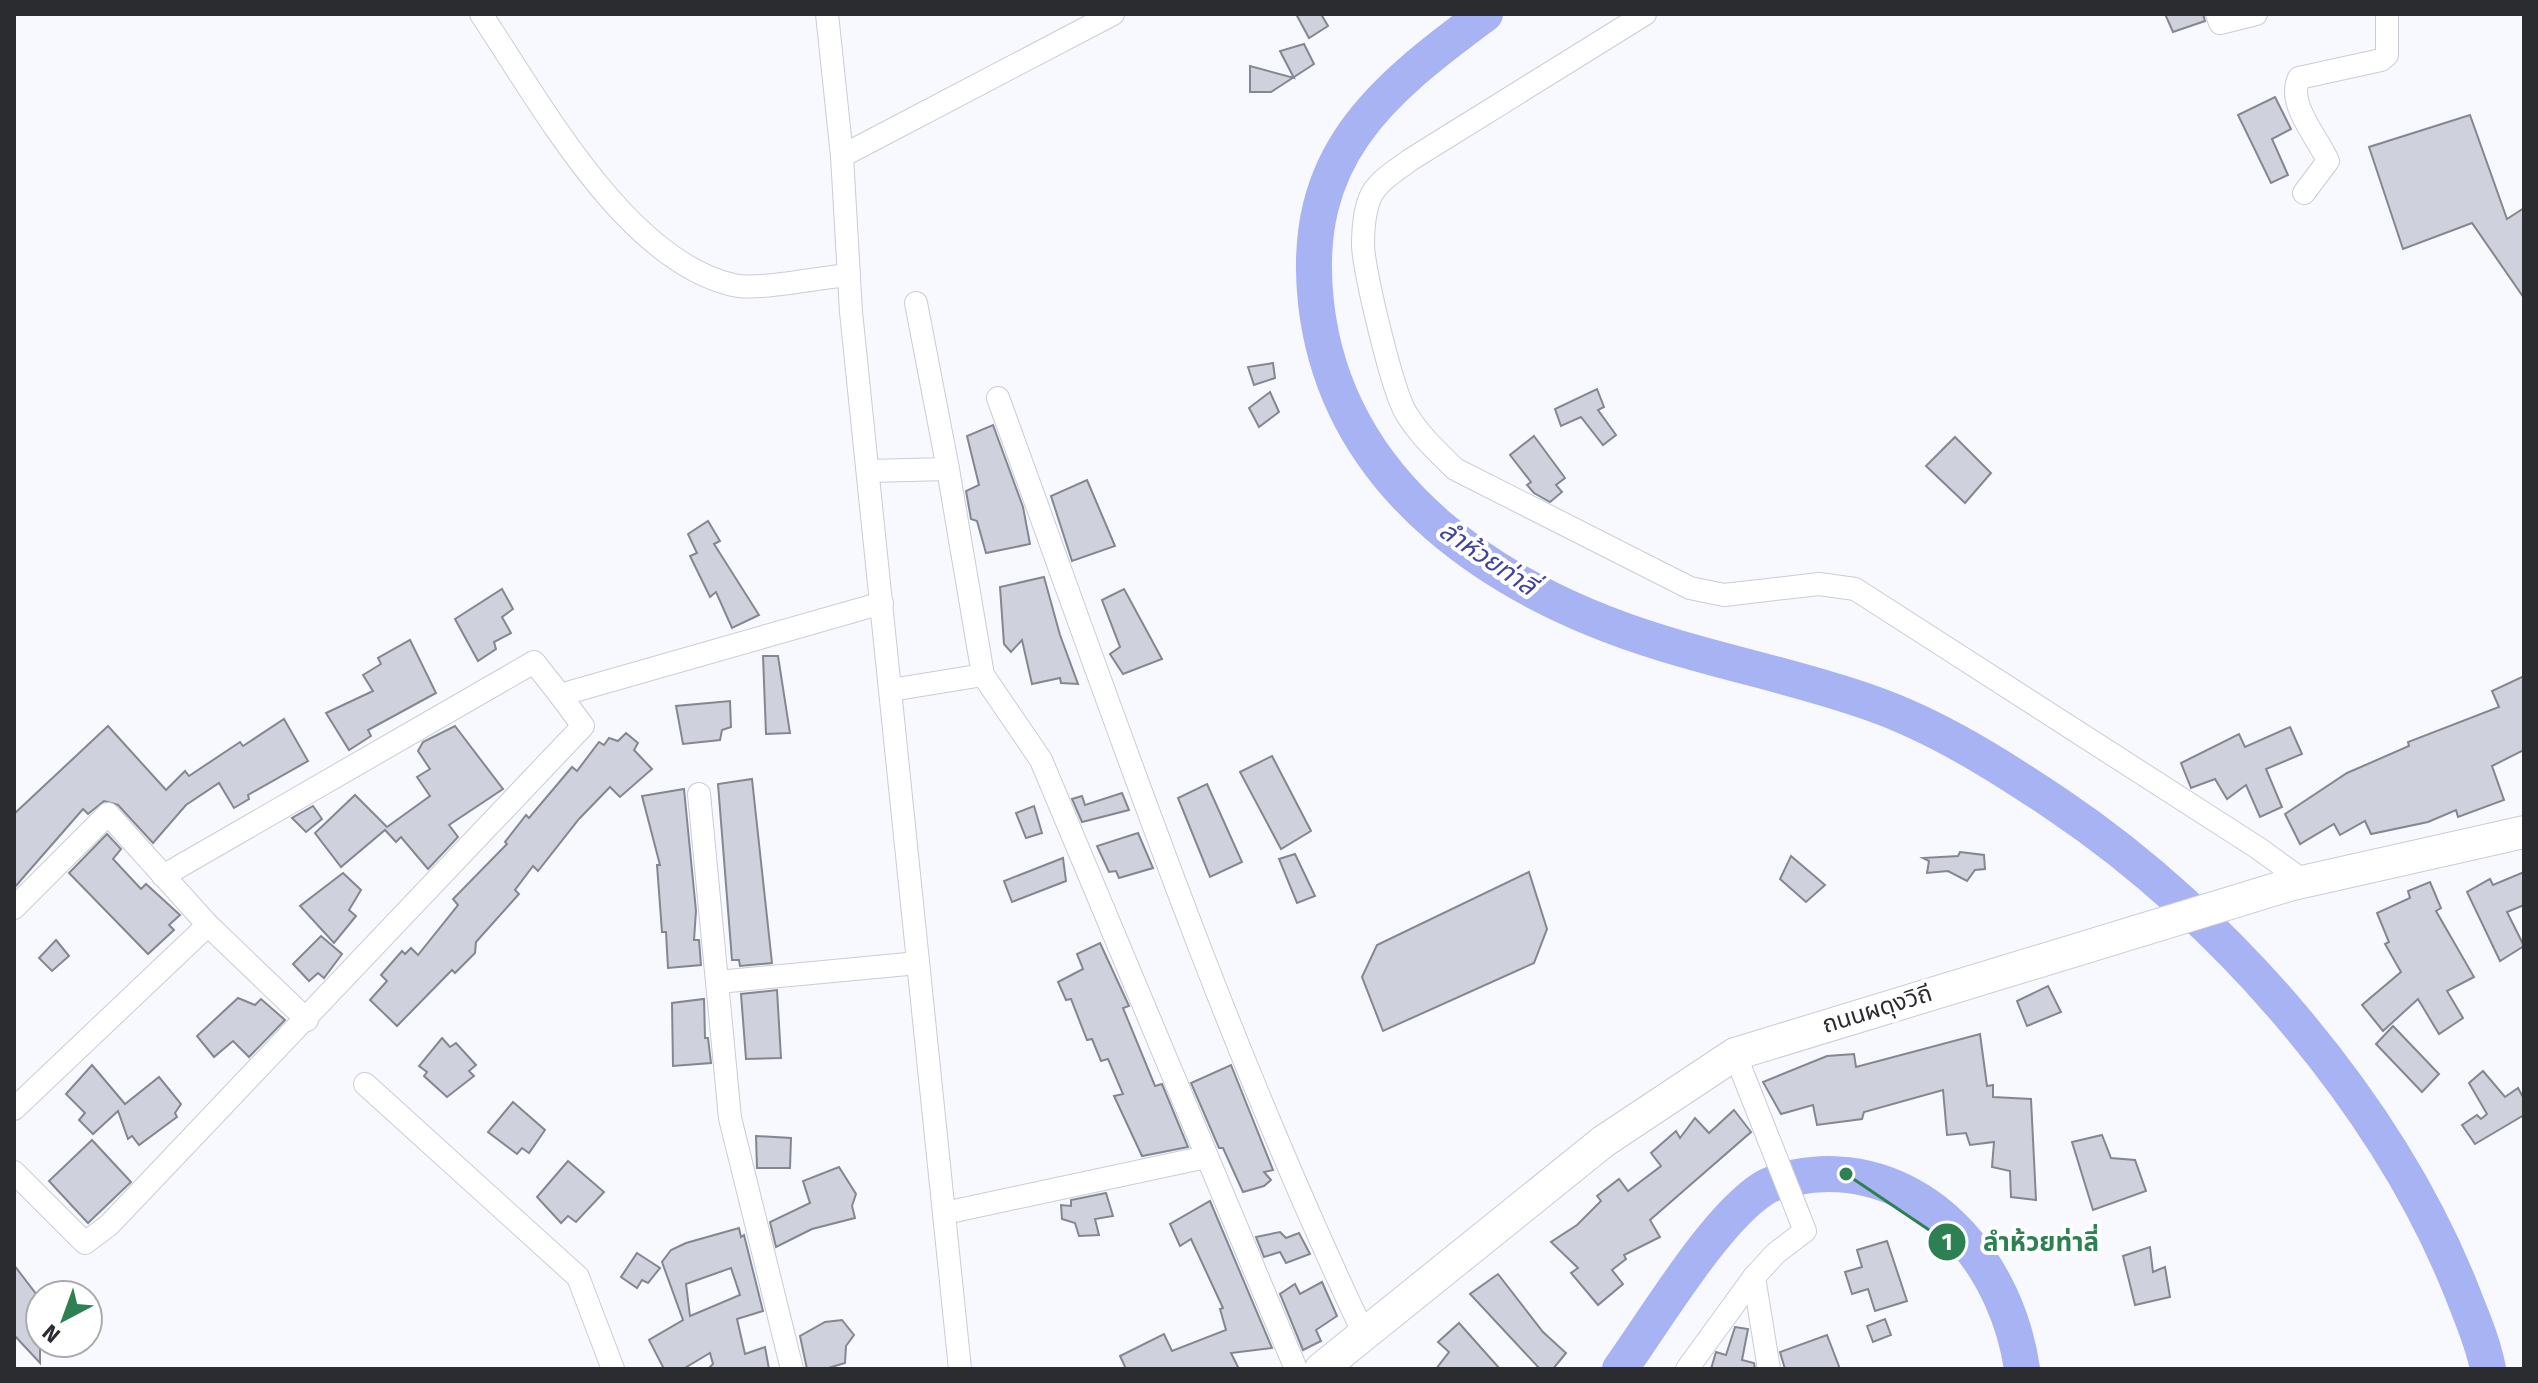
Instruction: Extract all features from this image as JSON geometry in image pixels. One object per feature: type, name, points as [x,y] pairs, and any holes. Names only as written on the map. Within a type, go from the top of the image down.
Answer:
[{"type":"main road","name":"ถนนผดุงวิถี","points":[[1321,1369],[1604,1141],[1739,1068],[2082,948],[2297,884],[2524,832]]},
{"type":"street","points":[[481,14],[581,162],[649,241],[695,274],[737,287],[849,275]]},
{"type":"street","points":[[827,14],[868,471],[960,1369]]},
{"type":"street","points":[[842,156],[1113,14]]},
{"type":"street","points":[[1645,14],[1410,160],[1384,179],[1372,194],[1365,215],[1363,248],[1394,386],[1405,412],[1426,440],[1455,469],[1690,588],[1724,595],[1819,584],[1855,589],[2258,848],[2297,884]]},
{"type":"street","points":[[2217,14],[2220,23],[2256,14]]},
{"type":"street","points":[[2304,193],[2328,161],[2296,100],[2294,88],[2299,78],[2387,55],[2387,14]]},
{"type":"street","points":[[916,303],[983,675],[1041,760],[1296,1369]]},
{"type":"street","points":[[998,398],[1107,702],[1232,1026],[1323,1248],[1364,1334]]},
{"type":"street","points":[[868,471],[948,469]]},
{"type":"street","points":[[560,695],[882,603]]},
{"type":"street","points":[[14,1172],[85,1243],[109,1225],[583,726],[534,662],[163,876]]},
{"type":"street","points":[[891,690],[983,675]]},
{"type":"street","points":[[699,794],[730,1118],[792,1369]]},
{"type":"street","points":[[14,908],[108,814],[208,925],[307,1020]]},
{"type":"street","points":[[14,1109],[208,925]]},
{"type":"street","points":[[718,982],[918,963]]},
{"type":"street","points":[[1687,1369],[1754,1277],[1776,1253],[1805,1231],[1739,1068]]},
{"type":"street","points":[[365,1084],[578,1277],[613,1369]]},
{"type":"street","points":[[945,1213],[1206,1157]]},
{"type":"street","points":[[1754,1277],[1769,1369]]},
{"type":"building","points":[[1296,14],[1321,14],[1328,26],[1309,38]]},
{"type":"building","points":[[2165,14],[2203,14],[2205,21],[2173,32]]},
{"type":"building","points":[[1304,44],[1314,64],[1294,77],[1280,51]]},
{"type":"building","points":[[1250,66],[1293,78],[1271,92],[1250,92]]},
{"type":"building","points":[[2275,97],[2291,129],[2272,139],[2288,175],[2271,183],[2238,115]]},
{"type":"building","points":[[2470,115],[2507,219],[2524,208],[2524,298],[2472,223],[2403,249],[2369,147]]},
{"type":"building","points":[[1273,363],[1275,378],[1254,385],[1248,367]]},
{"type":"building","points":[[1597,389],[1604,407],[1598,410],[1616,435],[1603,445],[1581,417],[1561,426],[1555,409]]},
{"type":"building","points":[[1270,392],[1279,412],[1259,427],[1249,408]]},
{"type":"building","points":[[993,425],[1023,507],[1030,544],[986,553],[977,521],[971,519],[966,491],[979,485],[967,436]]},
{"type":"building","points":[[1534,436],[1565,478],[1556,485],[1562,492],[1550,502],[1527,485],[1531,482],[1510,455]]},
{"type":"building","points":[[1955,437],[1991,473],[1965,503],[1926,466]]},
{"type":"building","points":[[1087,480],[1115,546],[1072,561],[1051,496]]},
{"type":"building","points":[[708,521],[720,541],[714,544],[759,615],[732,628],[716,592],[710,597],[690,556],[697,553],[688,534]]},
{"type":"building","points":[[1044,577],[1078,684],[1061,683],[1060,678],[1032,684],[1022,640],[1011,652],[1004,644],[1000,587]]},
{"type":"building","points":[[502,589],[513,609],[502,617],[511,633],[494,642],[496,649],[478,661],[455,619]]},
{"type":"building","points":[[1124,589],[1162,659],[1123,674],[1110,654],[1120,647],[1102,600]]},
{"type":"building","points":[[410,640],[436,693],[368,730],[371,736],[349,750],[326,713],[373,691],[363,675],[381,664],[378,658]]},
{"type":"building","points":[[763,656],[778,656],[790,733],[766,734]]},
{"type":"building","points":[[2524,676],[2524,750],[2492,766],[2504,800],[2458,817],[2456,810],[2428,822],[2371,834],[2365,821],[2340,835],[2334,824],[2300,844],[2285,814],[2347,773],[2409,746],[2408,742],[2499,707],[2492,691]]},
{"type":"building","points":[[730,701],[731,727],[722,730],[720,740],[683,744],[676,706]]},
{"type":"building","points":[[284,719],[308,761],[248,795],[249,799],[234,808],[219,783],[186,805],[153,843],[118,805],[104,801],[88,814],[83,809],[14,888],[14,814],[108,726],[166,790],[185,771],[189,776],[240,742],[243,746]]},
{"type":"building","points":[[455,726],[503,789],[449,825],[458,837],[428,869],[401,837],[396,842],[385,830],[341,867],[315,833],[355,795],[387,827],[430,796],[417,777],[430,769],[418,751],[423,742]]},
{"type":"building","points":[[2290,727],[2302,754],[2266,769],[2282,807],[2260,817],[2246,785],[2227,799],[2215,779],[2191,788],[2181,763],[2239,734],[2245,747]]},
{"type":"building","points":[[626,733],[638,743],[634,750],[652,769],[620,797],[610,787],[579,819],[538,871],[533,866],[515,890],[519,894],[476,942],[475,953],[455,973],[452,970],[397,1026],[370,1000],[387,981],[381,975],[402,951],[405,954],[411,948],[418,955],[458,905],[453,899],[507,844],[505,842],[526,815],[529,818],[572,767],[577,771],[599,742],[604,745],[609,738],[618,741]]},
{"type":"building","points":[[1272,756],[1311,831],[1281,849],[1240,772]]},
{"type":"building","points":[[752,779],[772,963],[740,966],[739,960],[732,960],[718,784]]},
{"type":"building","points":[[1207,784],[1242,862],[1210,877],[1178,798]]},
{"type":"building","points":[[684,789],[696,911],[694,940],[699,940],[701,965],[668,968],[666,932],[662,932],[657,865],[660,865],[642,796]]},
{"type":"building","points":[[1122,793],[1129,810],[1082,822],[1072,799],[1082,796],[1085,805]]},
{"type":"building","points":[[313,806],[322,819],[306,832],[292,818]]},
{"type":"building","points":[[1034,806],[1042,833],[1026,838],[1016,813]]},
{"type":"building","points":[[1138,833],[1153,868],[1119,878],[1116,871],[1109,872],[1097,846]]},
{"type":"building","points":[[107,834],[121,849],[113,859],[141,889],[146,884],[180,915],[169,925],[174,930],[148,954],[69,873]]},
{"type":"building","points":[[1960,852],[1984,855],[1985,869],[1975,870],[1967,881],[1948,871],[1927,873],[1929,861],[1923,858],[1958,856]]},
{"type":"building","points":[[1295,854],[1315,896],[1297,903],[1279,859]]},
{"type":"building","points":[[1791,856],[1825,885],[1806,902],[1780,879]]},
{"type":"building","points":[[1063,858],[1066,881],[1012,902],[1004,881]]},
{"type":"building","points":[[1529,872],[1547,929],[1534,963],[1383,1031],[1362,977],[1377,945]]},
{"type":"building","points":[[2524,872],[2524,905],[2507,912],[2524,946],[2500,961],[2467,892],[2490,879],[2493,885]]},
{"type":"building","points":[[343,873],[361,890],[349,910],[356,916],[334,943],[300,906]]},
{"type":"building","points":[[2430,882],[2441,908],[2436,911],[2474,977],[2447,991],[2463,1018],[2439,1034],[2418,999],[2383,1031],[2362,1005],[2401,972],[2385,944],[2389,942],[2377,913],[2410,898],[2408,891]]},
{"type":"building","points":[[321,936],[342,954],[324,978],[318,973],[309,981],[293,964]]},
{"type":"building","points":[[56,940],[69,956],[52,971],[39,958]]},
{"type":"building","points":[[1100,943],[1129,1006],[1123,1008],[1155,1086],[1162,1084],[1188,1147],[1142,1156],[1114,1096],[1123,1094],[1108,1059],[1101,1061],[1092,1039],[1087,1040],[1071,999],[1066,1000],[1058,982],[1083,969],[1077,954]]},
{"type":"building","points":[[2048,986],[2061,1012],[2027,1026],[2017,1001]]},
{"type":"building","points":[[777,990],[781,1058],[746,1059],[741,994]]},
{"type":"building","points":[[238,998],[255,1005],[261,999],[285,1020],[249,1057],[233,1041],[214,1057],[197,1036]]},
{"type":"building","points":[[704,999],[705,1038],[708,1038],[711,1063],[673,1066],[672,1003]]},
{"type":"building","points":[[2393,1026],[2439,1074],[2422,1092],[2376,1044]]},
{"type":"building","points":[[1980,1034],[1987,1086],[1993,1085],[1993,1097],[2031,1099],[2036,1200],[2011,1197],[2010,1171],[1992,1167],[1994,1142],[1970,1145],[1966,1133],[1947,1135],[1943,1090],[1864,1112],[1862,1119],[1817,1125],[1813,1105],[1781,1114],[1763,1082],[1827,1056],[1854,1054],[1856,1067]]},
{"type":"building","points":[[442,1038],[450,1047],[456,1043],[476,1065],[469,1071],[474,1076],[447,1097],[424,1076],[427,1072],[419,1066]]},
{"type":"building","points":[[92,1065],[125,1104],[159,1077],[181,1104],[175,1113],[177,1117],[139,1145],[132,1136],[128,1139],[118,1111],[93,1134],[79,1120],[85,1113],[66,1094]]},
{"type":"building","points":[[1231,1065],[1273,1170],[1264,1172],[1271,1180],[1264,1186],[1243,1192],[1223,1148],[1219,1148],[1191,1083]]},
{"type":"building","points":[[2483,1071],[2505,1097],[2518,1088],[2524,1099],[2524,1115],[2475,1144],[2462,1125],[2477,1115],[2481,1119],[2487,1114],[2469,1083]]},
{"type":"building","points":[[513,1102],[545,1130],[529,1153],[522,1148],[517,1154],[488,1132]]},
{"type":"building","points":[[1734,1110],[1751,1132],[1650,1220],[1660,1237],[1624,1255],[1626,1259],[1612,1270],[1623,1284],[1598,1305],[1571,1273],[1578,1268],[1551,1242],[1577,1225],[1601,1201],[1597,1196],[1619,1179],[1628,1191],[1661,1166],[1651,1153],[1676,1131],[1680,1138],[1695,1118],[1709,1133]]},
{"type":"building","points":[[2102,1135],[2111,1158],[2135,1160],[2146,1191],[2093,1210],[2072,1142]]},
{"type":"building","points":[[756,1136],[791,1138],[790,1168],[757,1168]]},
{"type":"building","points":[[92,1140],[131,1182],[88,1223],[49,1181]]},
{"type":"building","points":[[568,1161],[604,1192],[576,1222],[568,1216],[561,1223],[537,1197]]},
{"type":"building","points":[[839,1167],[856,1194],[852,1206],[855,1218],[812,1229],[776,1247],[770,1222],[810,1203],[803,1181]]},
{"type":"building","points":[[1106,1193],[1113,1216],[1095,1219],[1099,1235],[1079,1236],[1075,1223],[1062,1219],[1061,1205],[1071,1206],[1071,1200]]},
{"type":"building","points":[[1210,1201],[1272,1348],[1231,1353],[1239,1369],[1126,1369],[1120,1356],[1164,1334],[1172,1351],[1226,1330],[1220,1309],[1223,1308],[1191,1239],[1180,1246],[1170,1224]]},
{"type":"building","points":[[739,1228],[741,1237],[744,1235],[763,1311],[737,1319],[745,1354],[765,1347],[769,1369],[708,1369],[713,1364],[710,1353],[683,1369],[664,1369],[649,1340],[683,1320],[662,1262],[671,1250]],"holes":[[[731,1268],[740,1295],[690,1316],[686,1284]]]},
{"type":"building","points":[[1280,1232],[1286,1238],[1299,1233],[1310,1254],[1286,1263],[1280,1252],[1264,1257],[1256,1237]]},
{"type":"building","points":[[1887,1241],[1907,1301],[1875,1311],[1868,1289],[1852,1294],[1845,1272],[1862,1267],[1857,1250]]},
{"type":"building","points":[[2150,1247],[2153,1272],[2165,1267],[2170,1297],[2135,1305],[2123,1256]]},
{"type":"building","points":[[637,1253],[660,1268],[648,1283],[642,1280],[637,1288],[621,1277]]},
{"type":"building","points":[[14,1265],[25,1279],[24,1346],[14,1335]]},
{"type":"building","points":[[1498,1274],[1543,1332],[1566,1353],[1553,1369],[1540,1369],[1470,1294]]},
{"type":"building","points":[[1322,1282],[1337,1316],[1316,1330],[1321,1341],[1303,1350],[1280,1294],[1295,1284],[1300,1294]]},
{"type":"building","points":[[1885,1319],[1891,1335],[1873,1342],[1867,1326]]},
{"type":"building","points":[[842,1320],[854,1335],[846,1346],[845,1363],[825,1369],[807,1369],[800,1336],[825,1322]]},
{"type":"building","points":[[1459,1323],[1500,1369],[1436,1369],[1449,1352],[1438,1342]]},
{"type":"building","points":[[1735,1327],[1748,1329],[1742,1360],[1754,1363],[1755,1369],[1711,1369],[1716,1352],[1726,1355]]},
{"type":"building","points":[[1827,1335],[1840,1369],[1785,1369],[1780,1352]]},
{"type":"waterway","name":"ลำห้วยท่าลี่","points":[[1485,14],[1411,72],[1380,102],[1354,133],[1334,168],[1321,207],[1314,252],[1316,303],[1330,369],[1356,428],[1392,479],[1436,524],[1488,563],[1544,596],[1603,623],[1665,644],[1820,687],[1896,712],[1991,762],[2120,850],[2181,902],[2240,959],[2295,1020],[2346,1085],[2391,1153],[2430,1222],[2462,1292],[2488,1369]]},
{"type":"waterway","name":"ลำห้วยท่าลี่","points":[[1620,1369],[1706,1246],[1745,1203],[1764,1188],[1779,1182],[1829,1174],[1867,1179],[1902,1191],[1933,1210],[1960,1235],[1983,1264],[2001,1297],[2022,1369]]},
{"type":"place","name":"ลำห้วยท่าลี่","points":[[1846,1174]]}]
